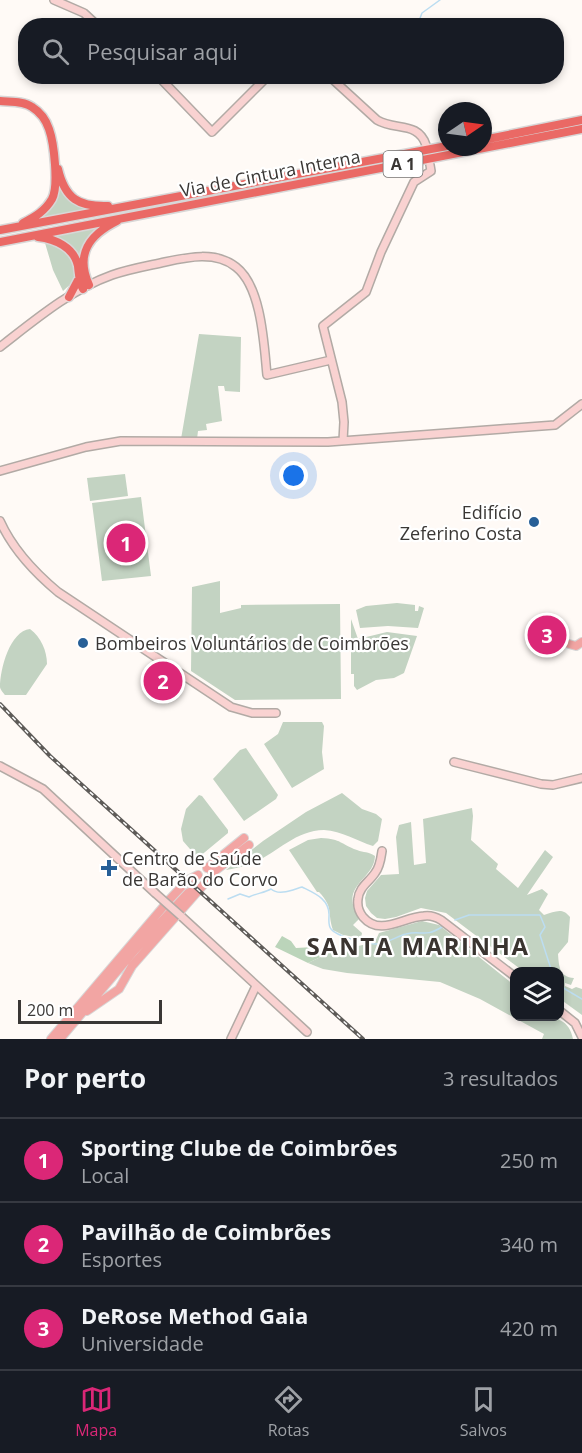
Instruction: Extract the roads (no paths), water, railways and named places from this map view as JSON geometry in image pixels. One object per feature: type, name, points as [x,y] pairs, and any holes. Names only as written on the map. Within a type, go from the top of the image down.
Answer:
[{"type":"highway","points":[[0,101],[30,105],[40,114],[49,128],[61,183],[67,193],[77,202],[91,207],[130,205]]},
{"type":"highway","points":[[492,138],[582,120]]},
{"type":"highway","name":"Via de Cintura Interna","points":[[0,242],[582,129]]},
{"type":"highway","name":"Via de Cintura Interna","points":[[4,229],[63,220],[130,205],[438,148]]},
{"type":"highway","points":[[4,229],[39,214],[53,198],[54,155]]},
{"type":"highway","points":[[86,287],[84,261],[91,238],[99,231],[124,218]]},
{"type":"highway","points":[[28,237],[58,242],[69,250],[77,264],[78,280],[71,296]]},
{"type":"highway","points":[[78,280],[86,287]]},
{"type":"main road","points":[[206,882],[201,881],[198,875],[200,869],[209,870],[247,841]]},
{"type":"main road","points":[[80,1015],[118,989],[132,966],[199,888],[211,878],[209,870]]},
{"type":"main road","points":[[51,1039],[170,899],[188,880],[198,875]]},
{"type":"main road","points":[[60,1039],[135,950],[188,893],[199,888]]},
{"type":"street","points":[[54,0],[84,13],[89,18]]},
{"type":"street","points":[[166,84],[212,132],[260,84]]},
{"type":"street","points":[[338,84],[377,120],[385,125],[415,130],[426,145]]},
{"type":"street","points":[[343,441],[344,412],[323,326],[366,292],[381,252],[414,183],[430,168]]},
{"type":"street","points":[[0,347],[50,308],[86,287],[121,272],[192,256],[221,259],[236,267],[243,275],[254,295],[263,333],[267,375],[331,360]]},
{"type":"street","points":[[0,471],[86,447],[121,441],[328,442],[555,425],[582,404]]},
{"type":"street","points":[[0,521],[18,552],[58,592],[231,707],[252,713],[276,713]]},
{"type":"street","points":[[454,762],[541,784],[553,785],[582,778]]},
{"type":"street","points":[[0,766],[43,789],[308,1032]]},
{"type":"street","points":[[381,851],[377,869],[364,885],[359,896],[358,908],[364,918],[374,925],[382,926],[418,917],[433,916],[510,973]]},
{"type":"street","points":[[231,1039],[256,986]]},
{"type":"street","points":[[564,1014],[575,1023],[582,1037]]},
{"type":"waterway","points":[[420,18],[422,13],[440,0]]},
{"type":"waterway","points":[[228,899],[240,894],[249,897],[271,889],[282,892],[302,887],[316,894],[327,905],[329,926],[334,932],[371,944],[383,943],[411,933],[427,933],[442,927]]},
{"type":"waterway","points":[[455,920],[469,915],[540,915],[545,927],[540,935],[550,967]]},
{"type":"waterway","points":[[564,988],[582,999]]},
{"type":"railway","points":[[0,704],[50,756],[363,1039]]},
{"type":"place","name":"Edifício Zeferino Costa","points":[[534,522]]},
{"type":"place","name":"Sporting Clube de Coimbrões","points":[[126,543]]},
{"type":"place","name":"DeRose Method Gaia","points":[[547,635]]},
{"type":"place","name":"Bombeiros Voluntários de Coimbrões","points":[[83,643]]},
{"type":"place","name":"Pavilhão de Coimbrões","points":[[163,681]]},
{"type":"place","name":"Centro de Saúde de Barão do Corvo","points":[[109,868]]},
{"type":"district","name":"SANTA MARINHA","points":[[418,945]]}]
